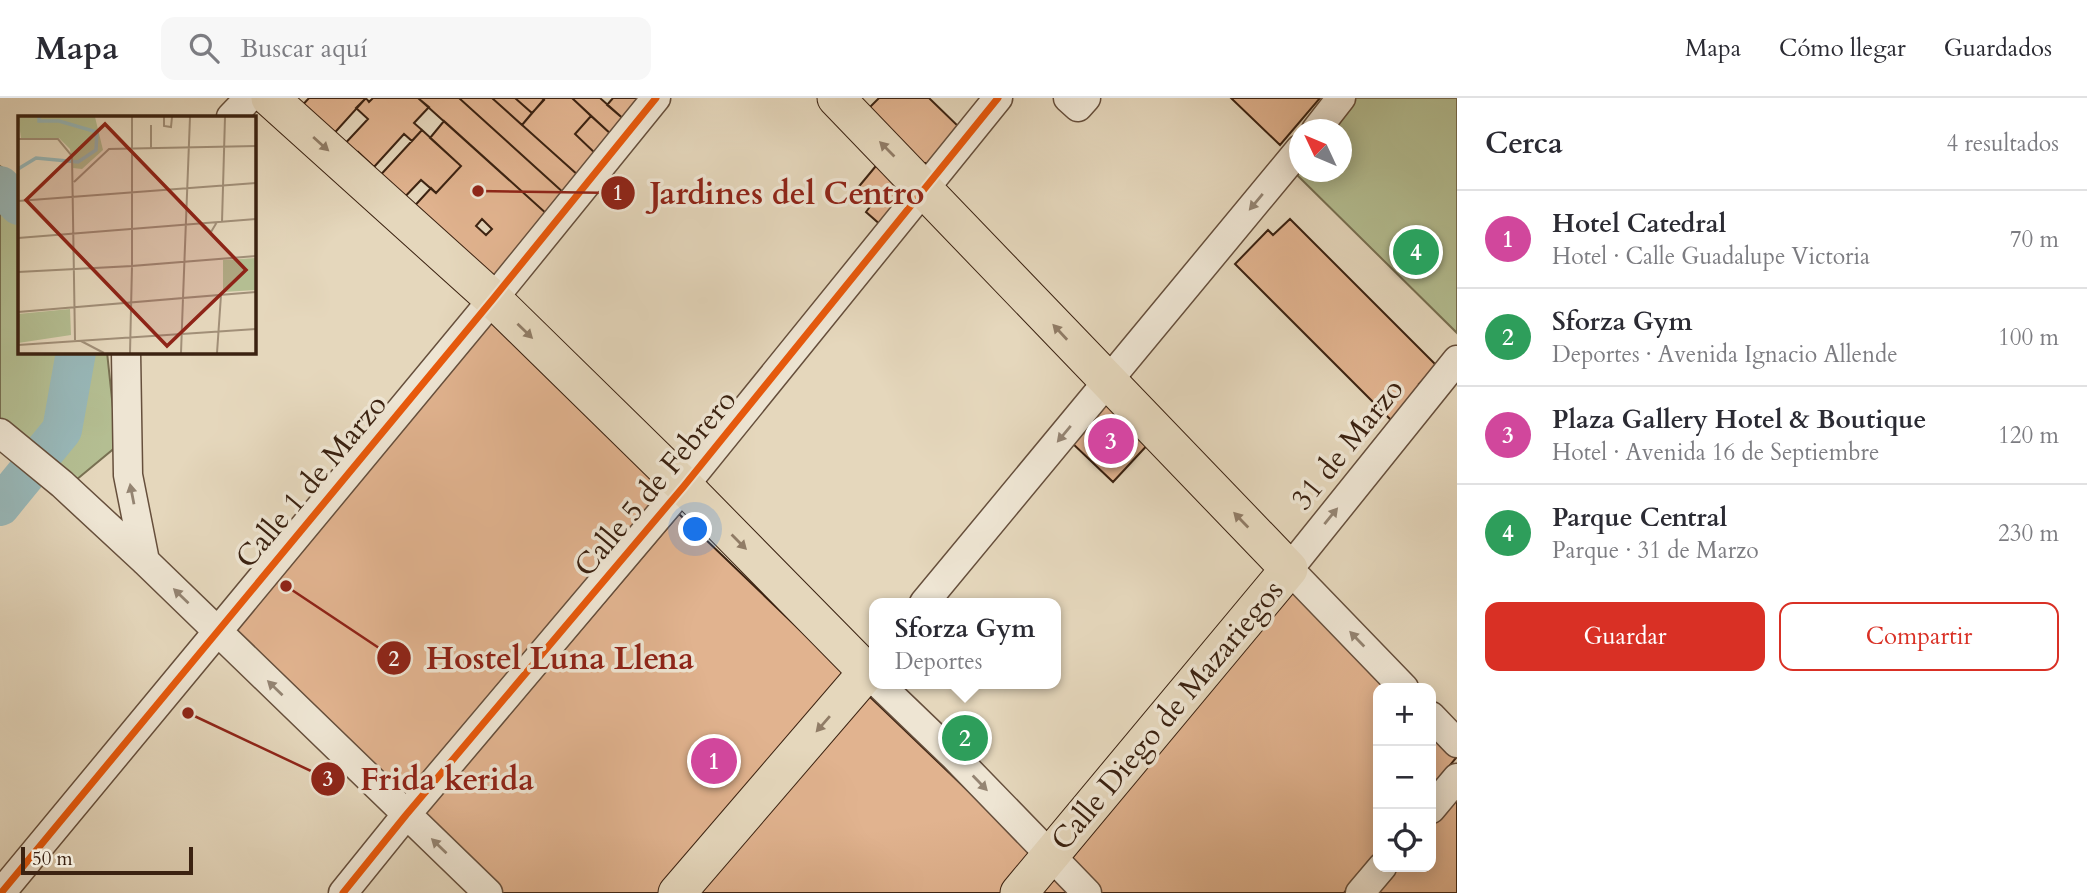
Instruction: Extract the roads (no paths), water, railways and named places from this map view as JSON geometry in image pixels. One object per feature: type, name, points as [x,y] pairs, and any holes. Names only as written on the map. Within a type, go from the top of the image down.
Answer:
[{"type":"main road","points":[[270,98],[492,299],[869,670]]},
{"type":"main road","points":[[836,98],[1289,569]]},
{"type":"main road","name":"Calle Diego de Mazariegos","points":[[1018,893],[1289,569]]},
{"type":"main road","points":[[677,893],[869,681]]},
{"type":"street","points":[[232,116],[249,98]]},
{"type":"street","name":"Calle 1 de Marzo","points":[[1,893],[656,98]]},
{"type":"street","points":[[1068,98],[1078,107],[1086,98]]},
{"type":"street","points":[[1324,119],[1341,98]]},
{"type":"street","name":"Calle 5 de Febrero","points":[[343,893],[684,486],[925,188],[999,102]]},
{"type":"street","points":[[928,598],[1289,162]]},
{"type":"street","points":[[127,354],[128,475],[145,561]]},
{"type":"street","name":"31 de Marzo","points":[[1289,569],[1457,360]]},
{"type":"street","points":[[2,434],[62,484],[145,561],[488,893]]},
{"type":"street","points":[[1289,569],[1399,683]]},
{"type":"street","points":[[888,689],[1087,893]]},
{"type":"street","points":[[1436,721],[1457,743]]},
{"type":"street","points":[[1436,803],[1457,778]]},
{"type":"street","points":[[1360,893],[1378,872]]},
{"type":"waterway","points":[[0,186],[18,204]]},
{"type":"waterway","points":[[0,506],[62,430],[76,354]]},
{"type":"place","name":"Jardines del Centro","points":[[478,191]]},
{"type":"place","name":"Parque Central","points":[[1416,252]]},
{"type":"place","name":"Plaza Gallery Hotel & Boutique","points":[[1111,441]]},
{"type":"place","name":"Hostel Luna Llena","points":[[286,586]]},
{"type":"place","name":"Frida kerida","points":[[188,713]]},
{"type":"place","name":"Sforza Gym","points":[[965,738]]},
{"type":"place","name":"Hotel Catedral","points":[[714,761]]}]
